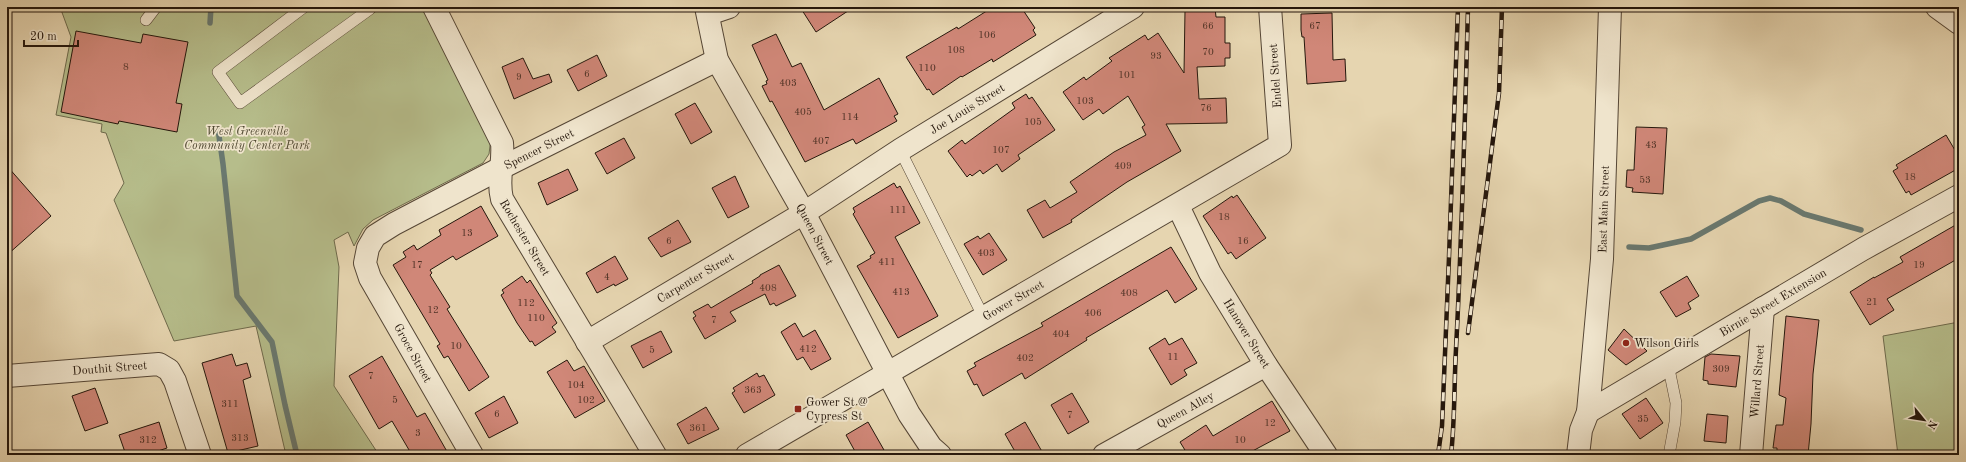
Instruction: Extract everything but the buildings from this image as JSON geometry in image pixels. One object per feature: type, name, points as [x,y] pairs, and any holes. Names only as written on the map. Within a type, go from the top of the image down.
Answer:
[{"type":"street","name":"Rochester Street","points":[[434,7],[502,143],[504,156],[499,186],[502,200],[655,455]]},
{"type":"street","points":[[707,10],[729,7]]},
{"type":"street","name":"Joe Louis Street","points":[[804,213],[900,150],[1133,7]]},
{"type":"street","name":"Endel Street","points":[[1270,7],[1280,145]]},
{"type":"street","name":"East Main Street","points":[[1578,455],[1581,430],[1588,412],[1602,259],[1610,7]]},
{"type":"street","points":[[1937,7],[1959,23]]},
{"type":"street","name":"Queen Street","points":[[707,10],[718,60],[804,213],[909,414],[931,447],[940,455]]},
{"type":"street","name":"Spencer Street","points":[[368,248],[375,236],[394,224],[501,168],[718,60]]},
{"type":"street","name":"Gower Street","points":[[747,455],[1178,206],[1280,145]]},
{"type":"street","name":"Birnie Street Extension","points":[[1588,412],[1763,308],[1959,196]]},
{"type":"street","name":"Hanover Street","points":[[1178,206],[1210,273],[1266,365],[1326,455]]},
{"type":"street","name":"Carpenter Street","points":[[587,342],[804,213]]},
{"type":"street","name":"Groce Street","points":[[368,248],[364,263],[370,278],[472,455]]},
{"type":"street","name":"Willard Street","points":[[1751,455],[1763,308]]},
{"type":"street","name":"Douthit Street","points":[[7,376],[159,364],[169,370],[175,381],[200,455]]},
{"type":"street","name":"Queen Alley","points":[[1104,455],[1266,365]]},
{"type":"lane","points":[[146,20],[156,7]]},
{"type":"lane","points":[[304,7],[218,72],[240,103],[370,9],[368,7]]},
{"type":"lane","points":[[900,150],[984,318]]},
{"type":"lane","points":[[1668,364],[1676,403],[1675,422],[1669,455]]},
{"type":"green space","name":"West Greenville Community Center Park","points":[[60,7],[428,7],[491,138],[489,154],[483,163],[373,220],[363,229],[354,246],[348,232],[334,240],[339,267],[334,386],[379,455],[286,455],[256,326],[174,341],[114,200],[124,183],[106,133],[101,132],[102,124],[56,115],[71,37]]},
{"type":"green space","points":[[1959,322],[1959,455],[1898,455],[1883,336]]},
{"type":"waterway","points":[[210,23],[211,7]]},
{"type":"waterway","points":[[218,129],[237,296],[272,342],[297,455]]},
{"type":"waterway","points":[[1629,247],[1649,248],[1691,239],[1759,201],[1770,198],[1781,201],[1804,214],[1861,230]]},
{"type":"railway","points":[[1438,455],[1442,426],[1458,7]]},
{"type":"railway","points":[[1451,455],[1462,221],[1468,7]]},
{"type":"railway","points":[[1468,333],[1499,93],[1502,7]]},
{"type":"place","name":"Wilson Girls","points":[[1626,343]]},
{"type":"place","name":"Gower St @ Cypress St","points":[[798,409]]}]
